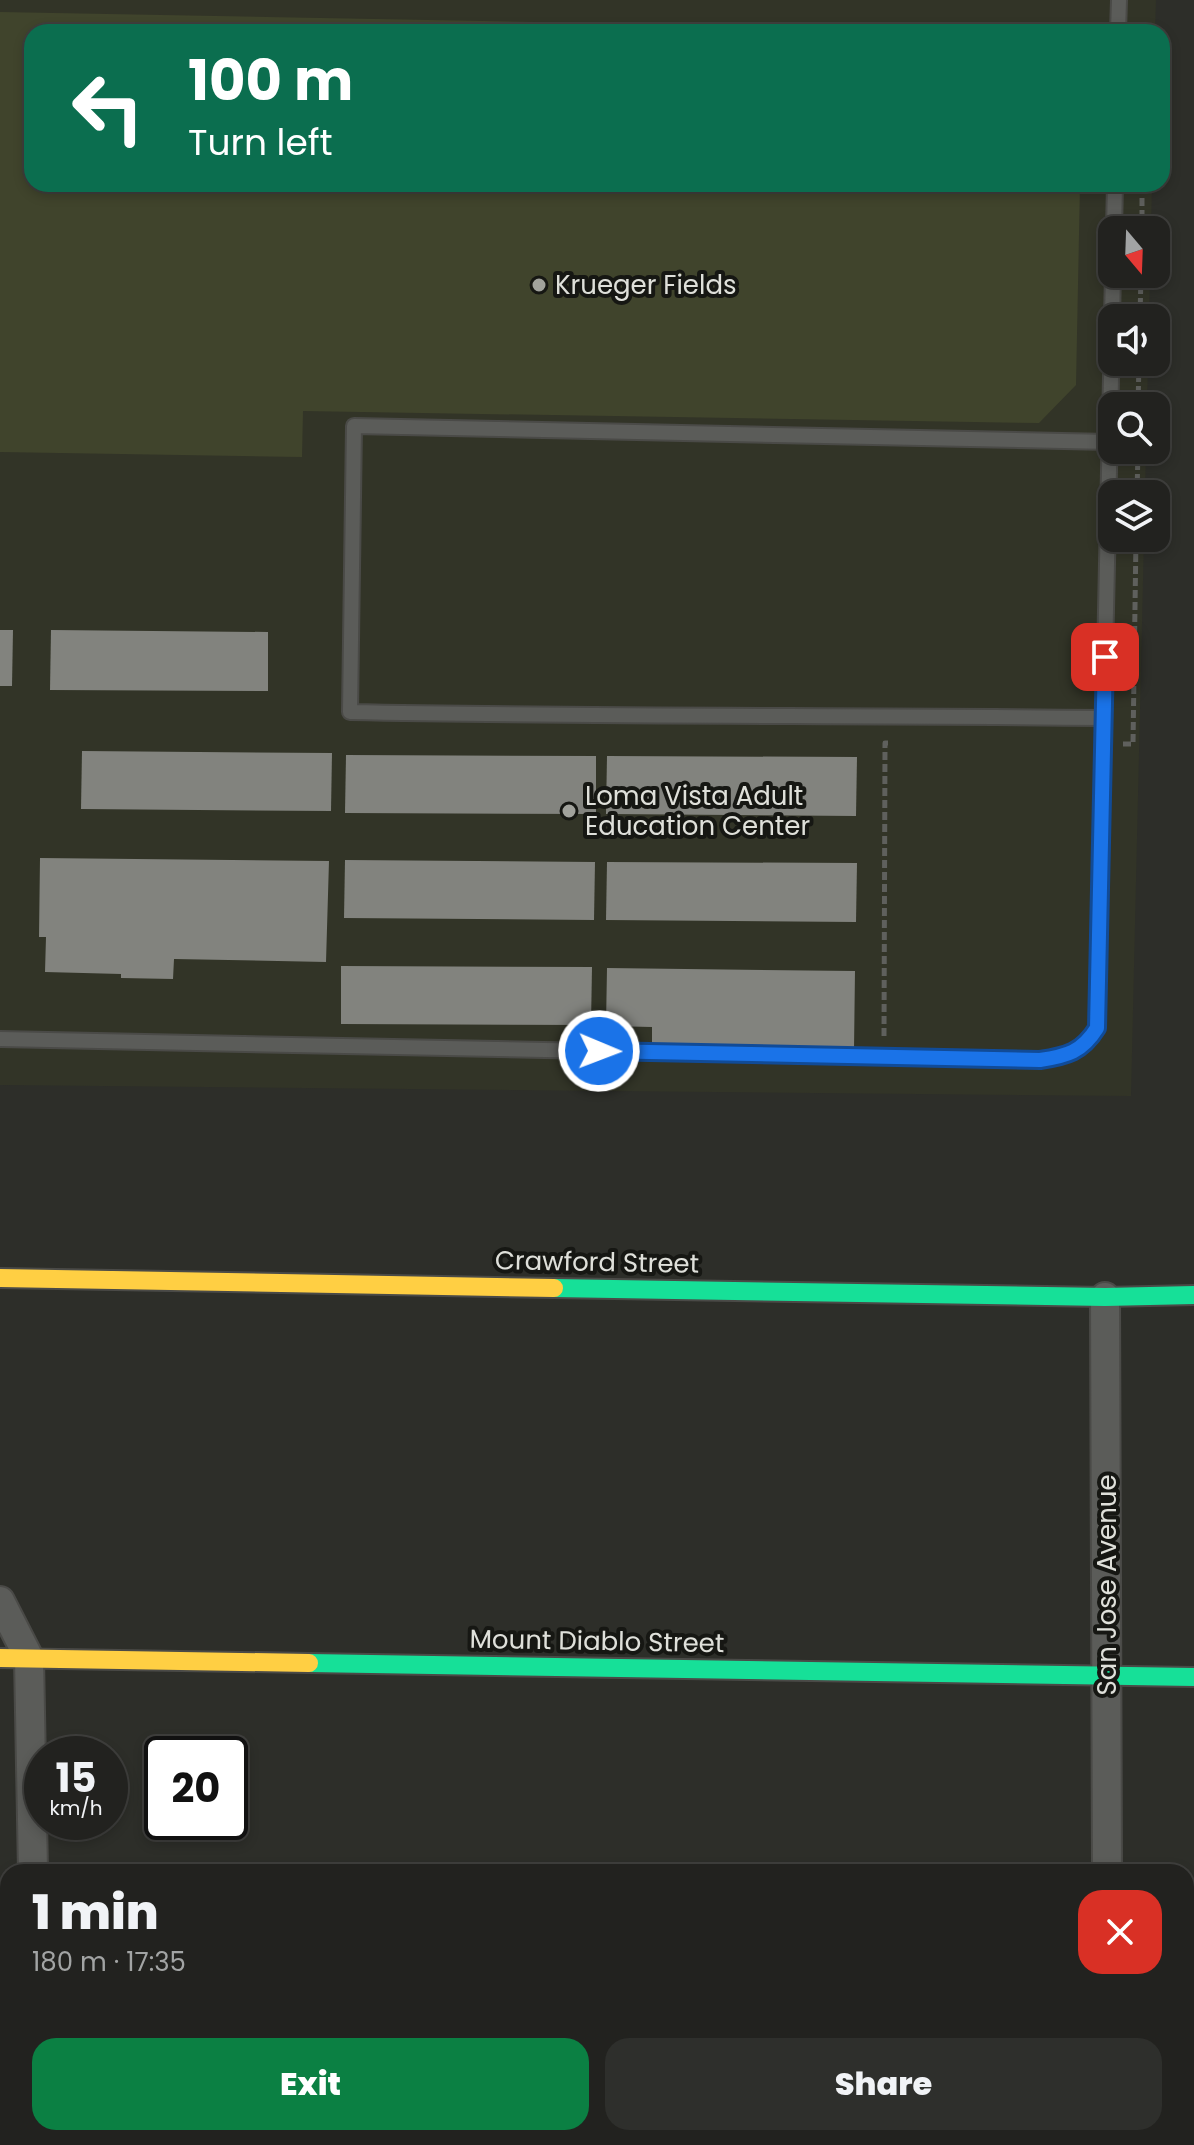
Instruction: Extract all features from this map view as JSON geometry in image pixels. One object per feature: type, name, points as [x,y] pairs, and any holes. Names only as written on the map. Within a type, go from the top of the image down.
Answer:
[{"type":"street","name":"Crawford Street","points":[[0,1278],[1105,1297],[1194,1295]]},
{"type":"street","name":"San Jose Avenue","points":[[1105,1297],[1107,1864]]},
{"type":"street","points":[[0,1601],[29,1658],[33,1864]]},
{"type":"street","name":"Mount Diablo Street","points":[[0,1658],[1194,1677]]},
{"type":"lane","points":[[1118,24],[1119,0]]},
{"type":"lane","points":[[1114,216],[1115,192]]},
{"type":"lane","points":[[1098,442],[354,426],[350,712],[516,716],[1104,718]]},
{"type":"lane","points":[[0,1039],[1040,1060],[1066,1056],[1088,1042],[1097,1028],[1110,464]]},
{"type":"path","points":[[1142,192],[1142,216]]},
{"type":"path","points":[[1103,743],[1133,744],[1136,552]]},
{"type":"path","points":[[884,1040],[885,743],[898,743]]},
{"type":"shaded area","name":"Loma Vista Adult Education Center","points":[[0,0],[1156,0],[1155,24],[24,24],[24,192],[1152,192],[1151,216],[1098,216],[1098,288],[1150,288],[1149,304],[1098,304],[1098,376],[1148,376],[1147,392],[1098,392],[1098,464],[1146,464],[1145,480],[1098,480],[1098,552],[1144,552],[1131,1096],[0,1085]]},
{"type":"green space","name":"Krueger Fields","points":[[0,12],[650,24],[24,24],[24,192],[1080,192],[1076,385],[1039,423],[303,411],[302,457],[0,452]]},
{"type":"building","points":[[0,630],[13,630],[12,686],[0,686]]},
{"type":"building","points":[[51,630],[268,632],[268,691],[50,690]]},
{"type":"building","points":[[82,751],[332,753],[331,811],[81,809]]},
{"type":"building","points":[[346,755],[596,756],[596,814],[345,813]]},
{"type":"building","points":[[607,756],[857,757],[856,816],[606,814]]},
{"type":"building","points":[[40,858],[329,861],[326,962],[174,959],[173,979],[45,972],[46,937],[39,937]]},
{"type":"building","points":[[345,860],[595,862],[594,920],[344,918]]},
{"type":"building","points":[[607,862],[857,863],[856,922],[606,920]]},
{"type":"building","points":[[341,966],[592,967],[591,1025],[341,1024]]},
{"type":"building","points":[[607,968],[855,971],[854,1050],[652,1047],[652,1027],[606,1026]]},
{"type":"traffic: fast","points":[[554,1288],[1105,1297],[1194,1295]]},
{"type":"traffic: fast","points":[[309,1663],[1194,1677]]},
{"type":"traffic: slow","points":[[0,1278],[554,1288]]},
{"type":"traffic: slow","points":[[0,1658],[309,1663]]},
{"type":"place","name":"Krueger Fields","points":[[539,285]]},
{"type":"place","name":"Loma Vista Adult Education Center","points":[[569,811]]},
{"type":"route","points":[[599,1051],[1040,1060],[1066,1056],[1088,1042],[1097,1028],[1105,657]]}]
